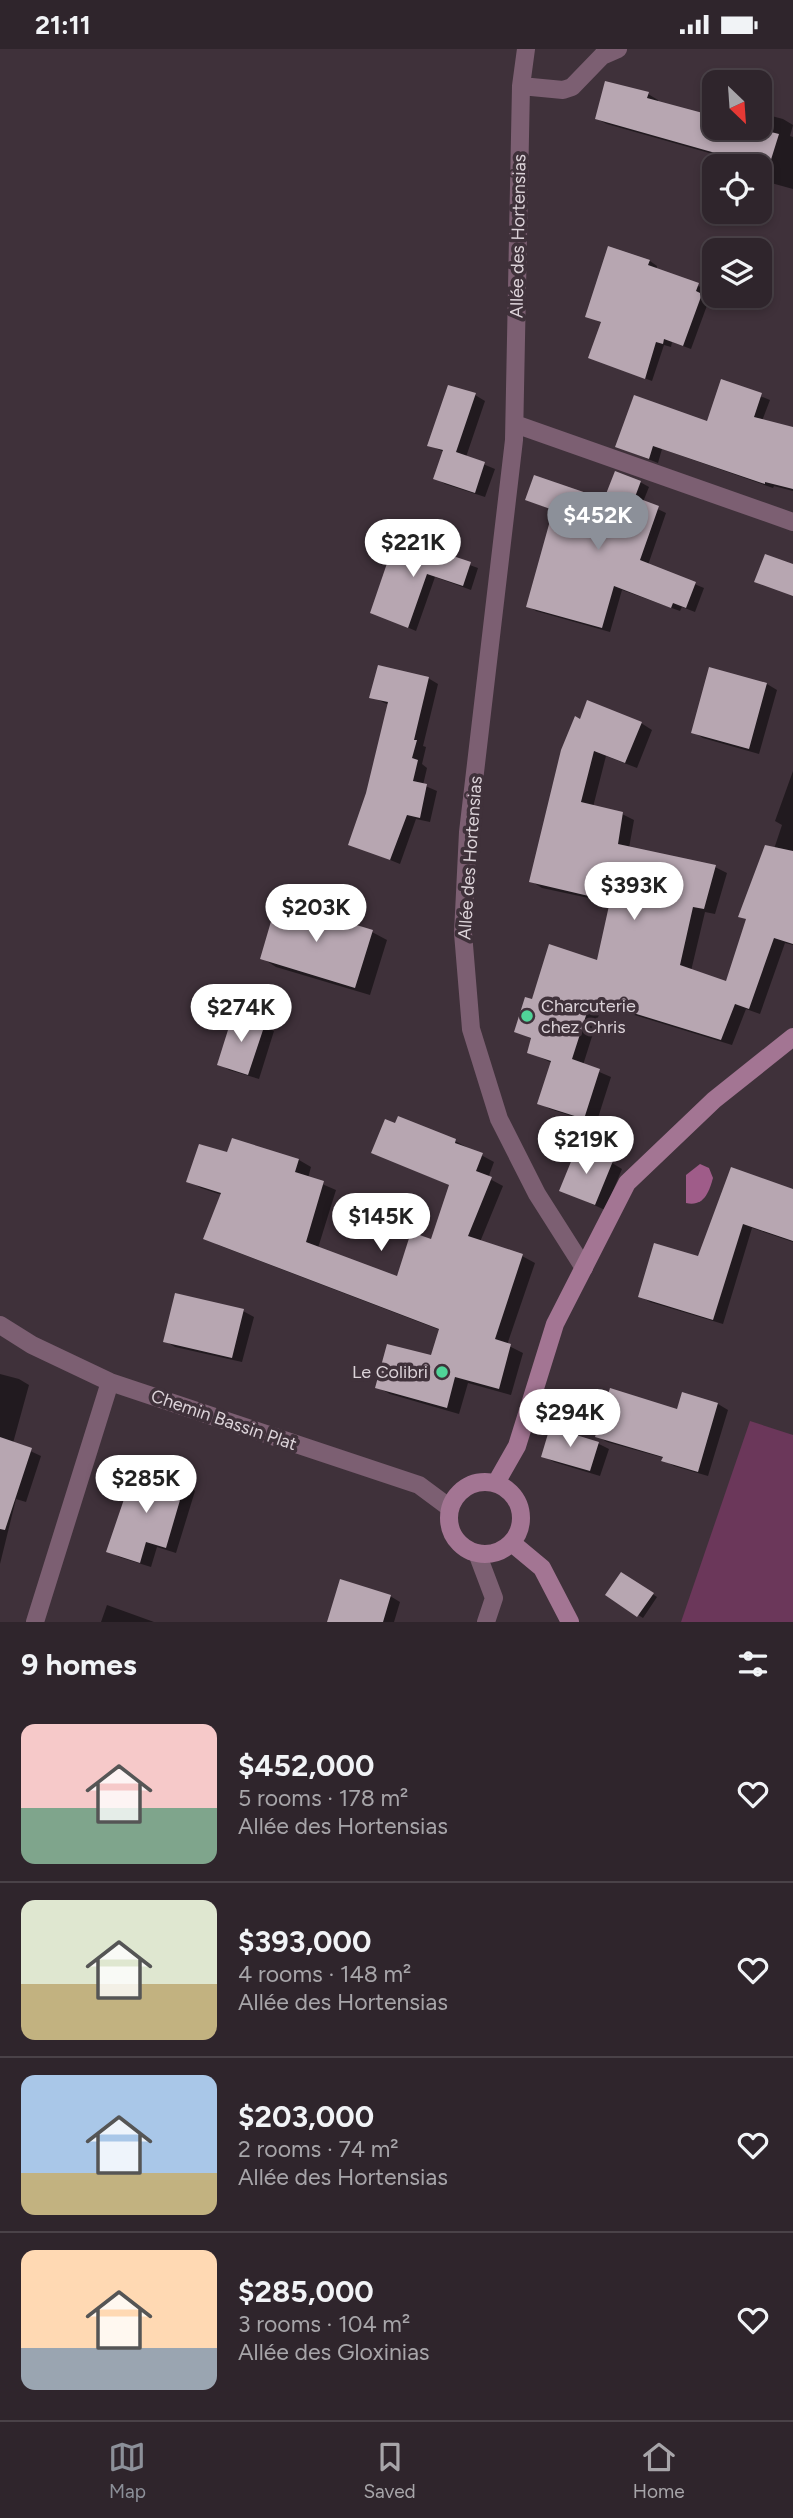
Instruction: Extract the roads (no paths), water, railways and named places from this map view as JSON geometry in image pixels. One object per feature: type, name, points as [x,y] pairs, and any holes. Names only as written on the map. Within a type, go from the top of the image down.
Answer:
[{"type":"street","name":"Allée des Hortensias","points":[[526,49],[520,86],[515,424],[468,832],[463,933],[471,1029],[499,1119],[537,1194],[584,1268]]},
{"type":"street","points":[[520,86],[563,90],[572,87],[602,56],[618,49]]},
{"type":"street","points":[[515,424],[793,521]]},
{"type":"street","points":[[496,1483],[517,1446],[555,1324],[627,1183],[714,1100],[793,1038]]},
{"type":"street","name":"Chemin Bassin Plat","points":[[0,1325],[32,1345],[110,1383],[419,1485],[450,1508]]},
{"type":"street","points":[[35,1622],[110,1383]]},
{"type":"street","points":[[485,1482],[496,1483],[515,1497],[522,1521],[512,1543],[496,1553],[477,1553],[466,1549],[451,1531],[450,1508],[463,1489],[485,1482]]},
{"type":"street","points":[[512,1543],[542,1568],[570,1622]]},
{"type":"street","points":[[477,1553],[494,1598],[486,1622]]},
{"type":"place","name":"Charcuterie chez Chris","points":[[527,1016]]},
{"type":"place","name":"Le Colibri","points":[[442,1372]]}]
